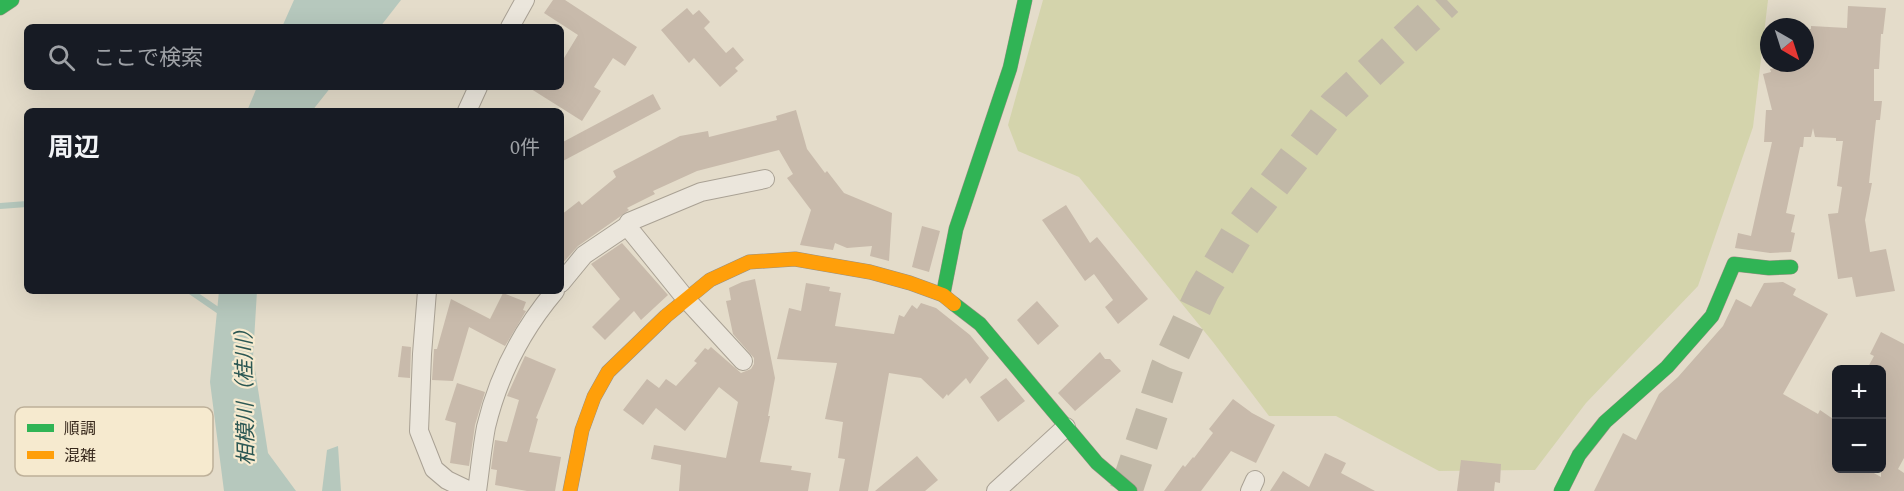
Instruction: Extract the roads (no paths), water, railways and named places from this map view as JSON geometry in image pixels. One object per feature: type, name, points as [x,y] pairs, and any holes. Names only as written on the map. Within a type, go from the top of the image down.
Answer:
[{"type":"main road","points":[[0,8],[12,0]]},
{"type":"main road","points":[[943,295],[956,229],[1010,68],[1025,0]]},
{"type":"main road","points":[[570,491],[582,430],[594,397],[608,372],[710,279],[749,262],[795,259],[870,272],[943,295],[980,324],[1097,463],[1130,491]]},
{"type":"main road","points":[[1561,491],[1579,455],[1605,422],[1667,366],[1712,316],[1734,264],[1769,268],[1791,267]]},
{"type":"street","points":[[512,24],[525,0]]},
{"type":"street","points":[[468,108],[477,90]]},
{"type":"street","points":[[564,279],[584,255],[627,226],[629,222],[701,192],[765,179]]},
{"type":"street","points":[[627,226],[686,299],[743,361]]},
{"type":"street","points":[[428,294],[422,354],[419,431],[434,469],[447,480],[470,491]]},
{"type":"street","points":[[477,491],[486,427],[504,372],[537,313],[553,294]]},
{"type":"street","points":[[996,491],[1066,427]]},
{"type":"water","points":[[294,0],[401,0],[382,24],[283,24]]},
{"type":"water","points":[[256,90],[329,90],[314,108],[248,108]]},
{"type":"water","name":"相模川（桂川）","points":[[219,294],[257,294],[253,357],[268,453],[296,491],[224,491],[210,382]]},
{"type":"water","points":[[338,446],[341,491],[322,491],[327,450]]},
{"type":"waterway","points":[[0,206],[24,204]]},
{"type":"waterway","points":[[194,294],[222,313]]},
{"type":"tunnel","points":[[1126,491],[1167,367],[1203,291],[1242,226],[1335,105],[1447,0]]}]
